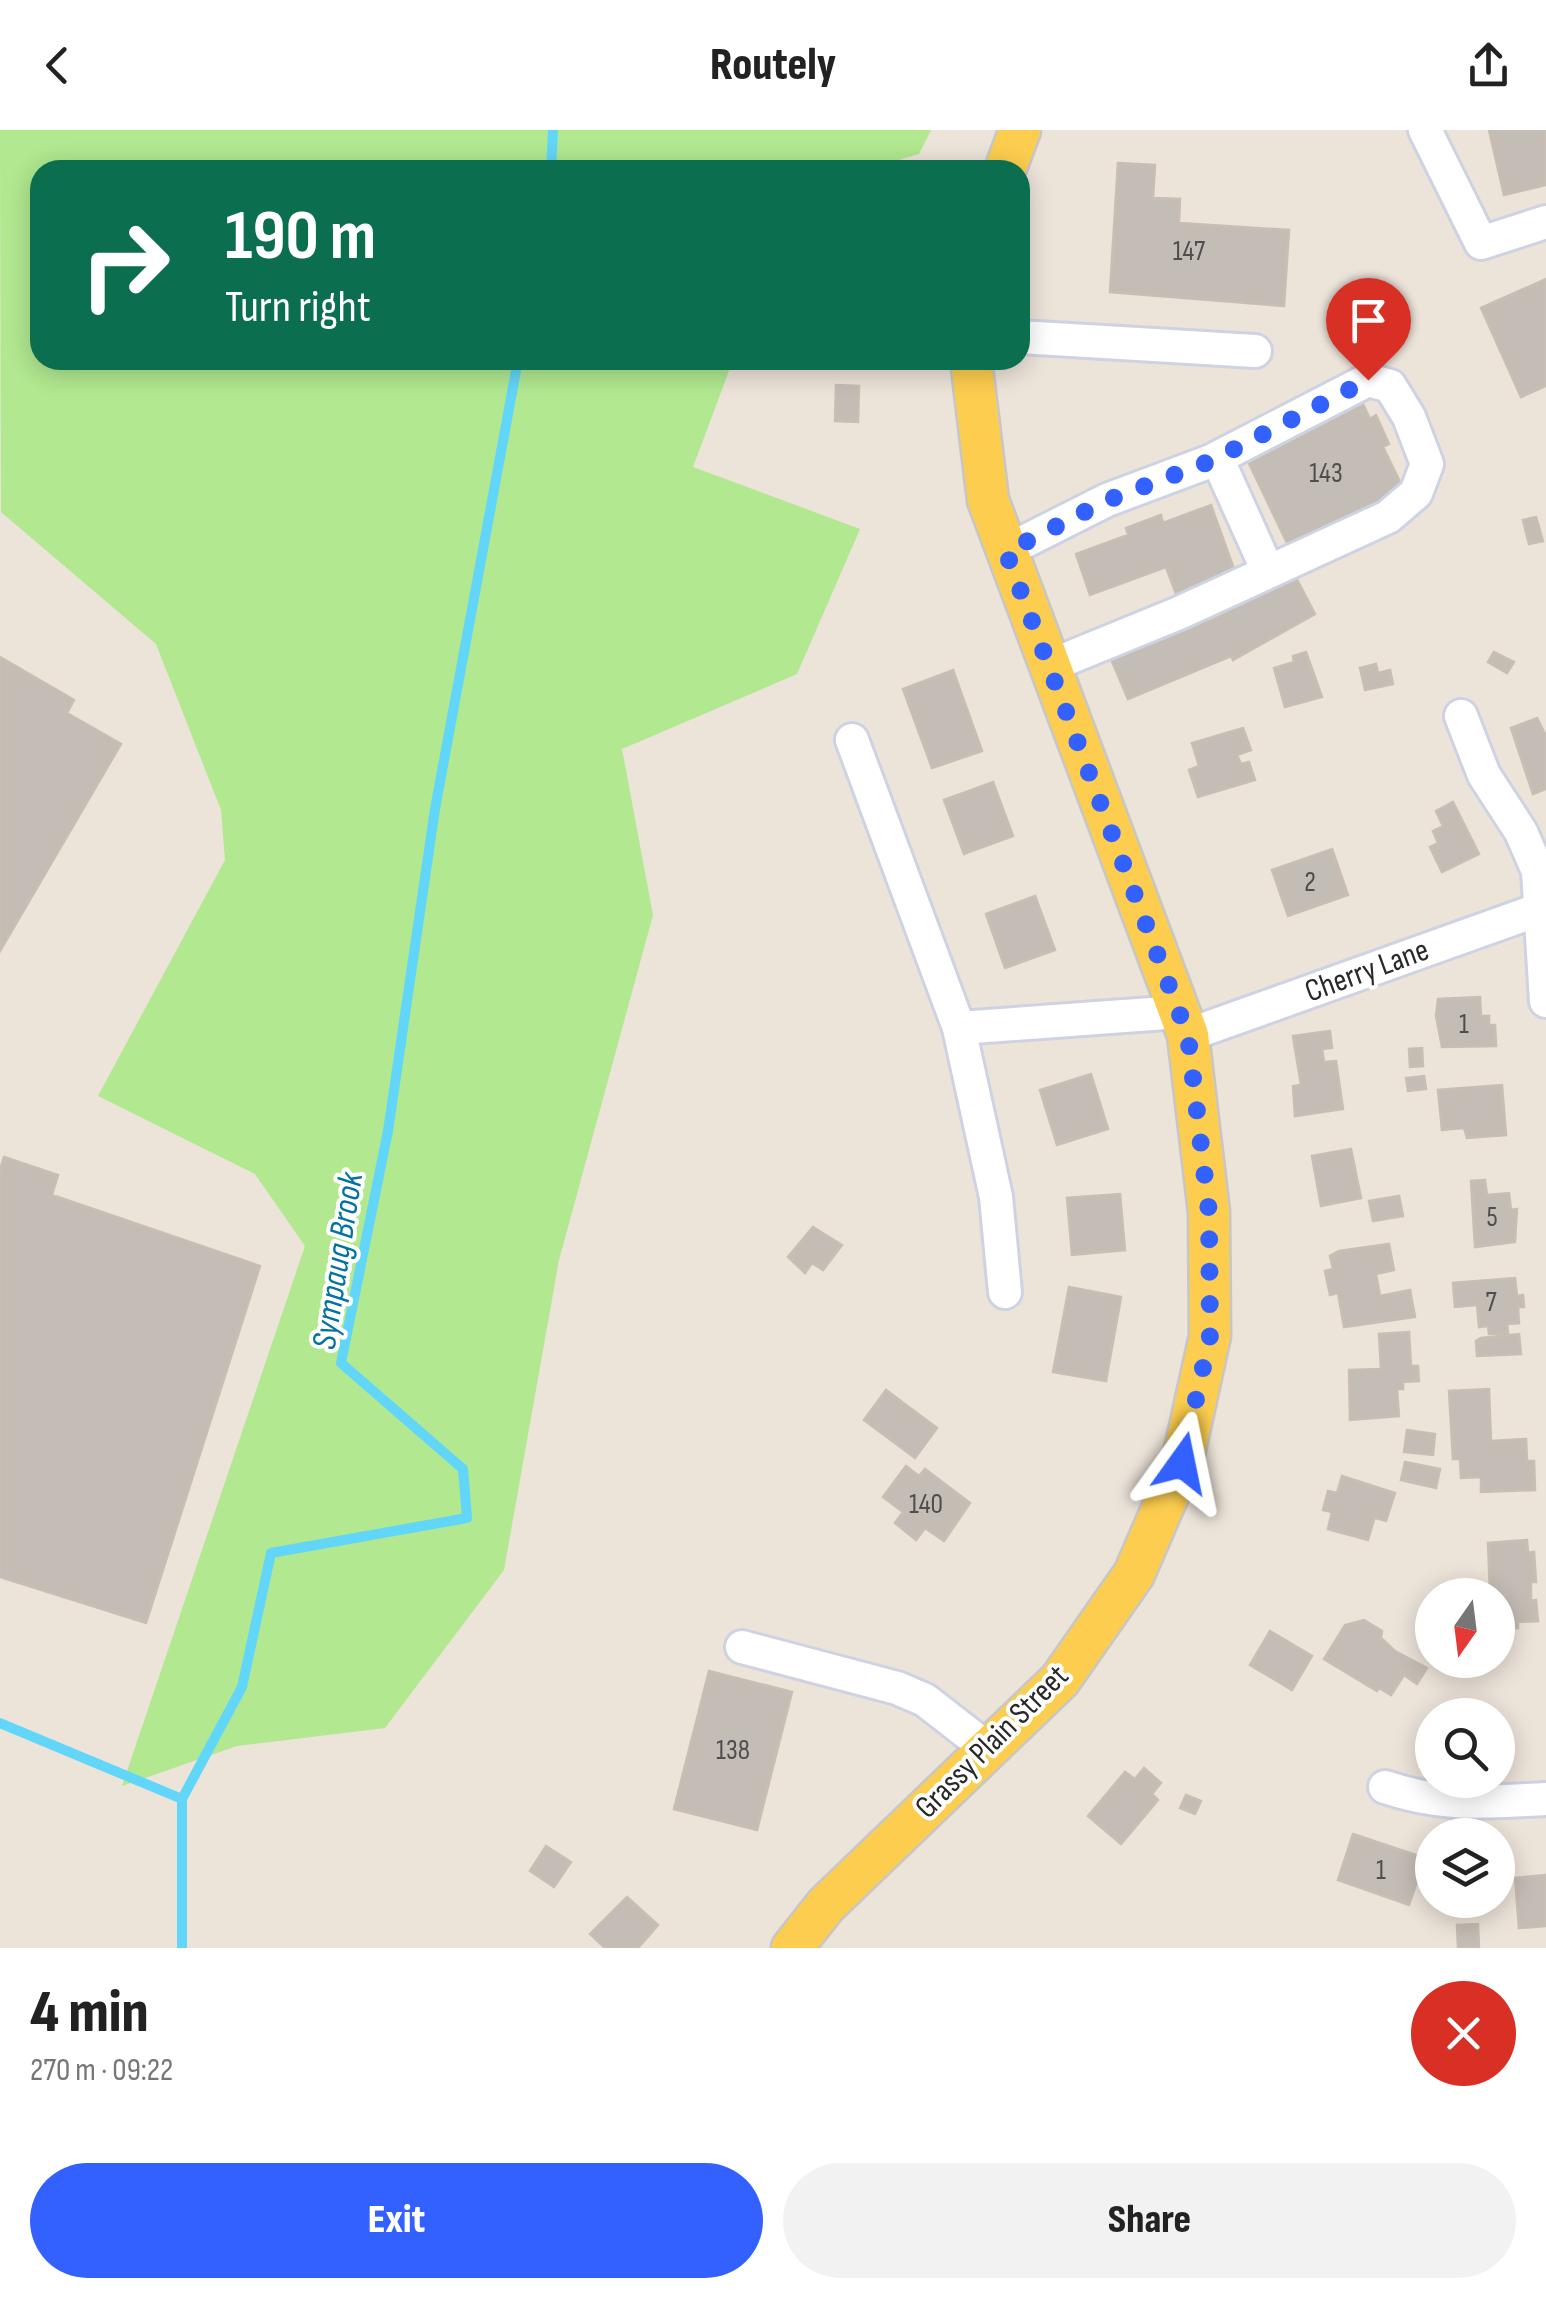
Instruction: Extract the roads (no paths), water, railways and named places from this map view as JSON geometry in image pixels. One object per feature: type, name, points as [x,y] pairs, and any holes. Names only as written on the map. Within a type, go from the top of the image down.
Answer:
[{"type":"main road","points":[[1009,160],[1020,130]]},
{"type":"main road","name":"Grassy Plain Street","points":[[792,1948],[826,1905],[1060,1680],[1134,1574],[1182,1463],[1210,1336],[1209,1212],[1183,1024],[988,500],[972,370]]},
{"type":"street","points":[[1425,130],[1481,243],[1546,222]]},
{"type":"street","points":[[1030,338],[1255,351]]},
{"type":"street","points":[[1006,552],[1108,500],[1217,458],[1368,380],[1390,386],[1409,417],[1427,464],[1416,493],[1388,517],[1267,569],[1178,613],[1047,666]]},
{"type":"street","points":[[1217,458],[1267,569]]},
{"type":"street","points":[[1462,716],[1484,775],[1521,832],[1538,870],[1546,1001]]},
{"type":"street","points":[[852,740],[959,1028],[996,1197],[1005,1292]]},
{"type":"street","name":"Cherry Lane","points":[[959,1028],[1183,1024],[1542,908]]},
{"type":"street","points":[[742,1648],[898,1688],[924,1700],[988,1749]]},
{"type":"street","points":[[1384,1786],[1424,1800],[1457,1804],[1546,1799]]},
{"type":"waterway","name":"Sympaug Brook","points":[[552,160],[553,130]]},
{"type":"waterway","name":"Sympaug Brook","points":[[182,1948],[182,1799],[242,1687],[271,1553],[467,1518],[463,1469],[341,1363],[388,1131],[435,809],[516,370]]},
{"type":"waterway","points":[[0,1723],[182,1799]]}]
